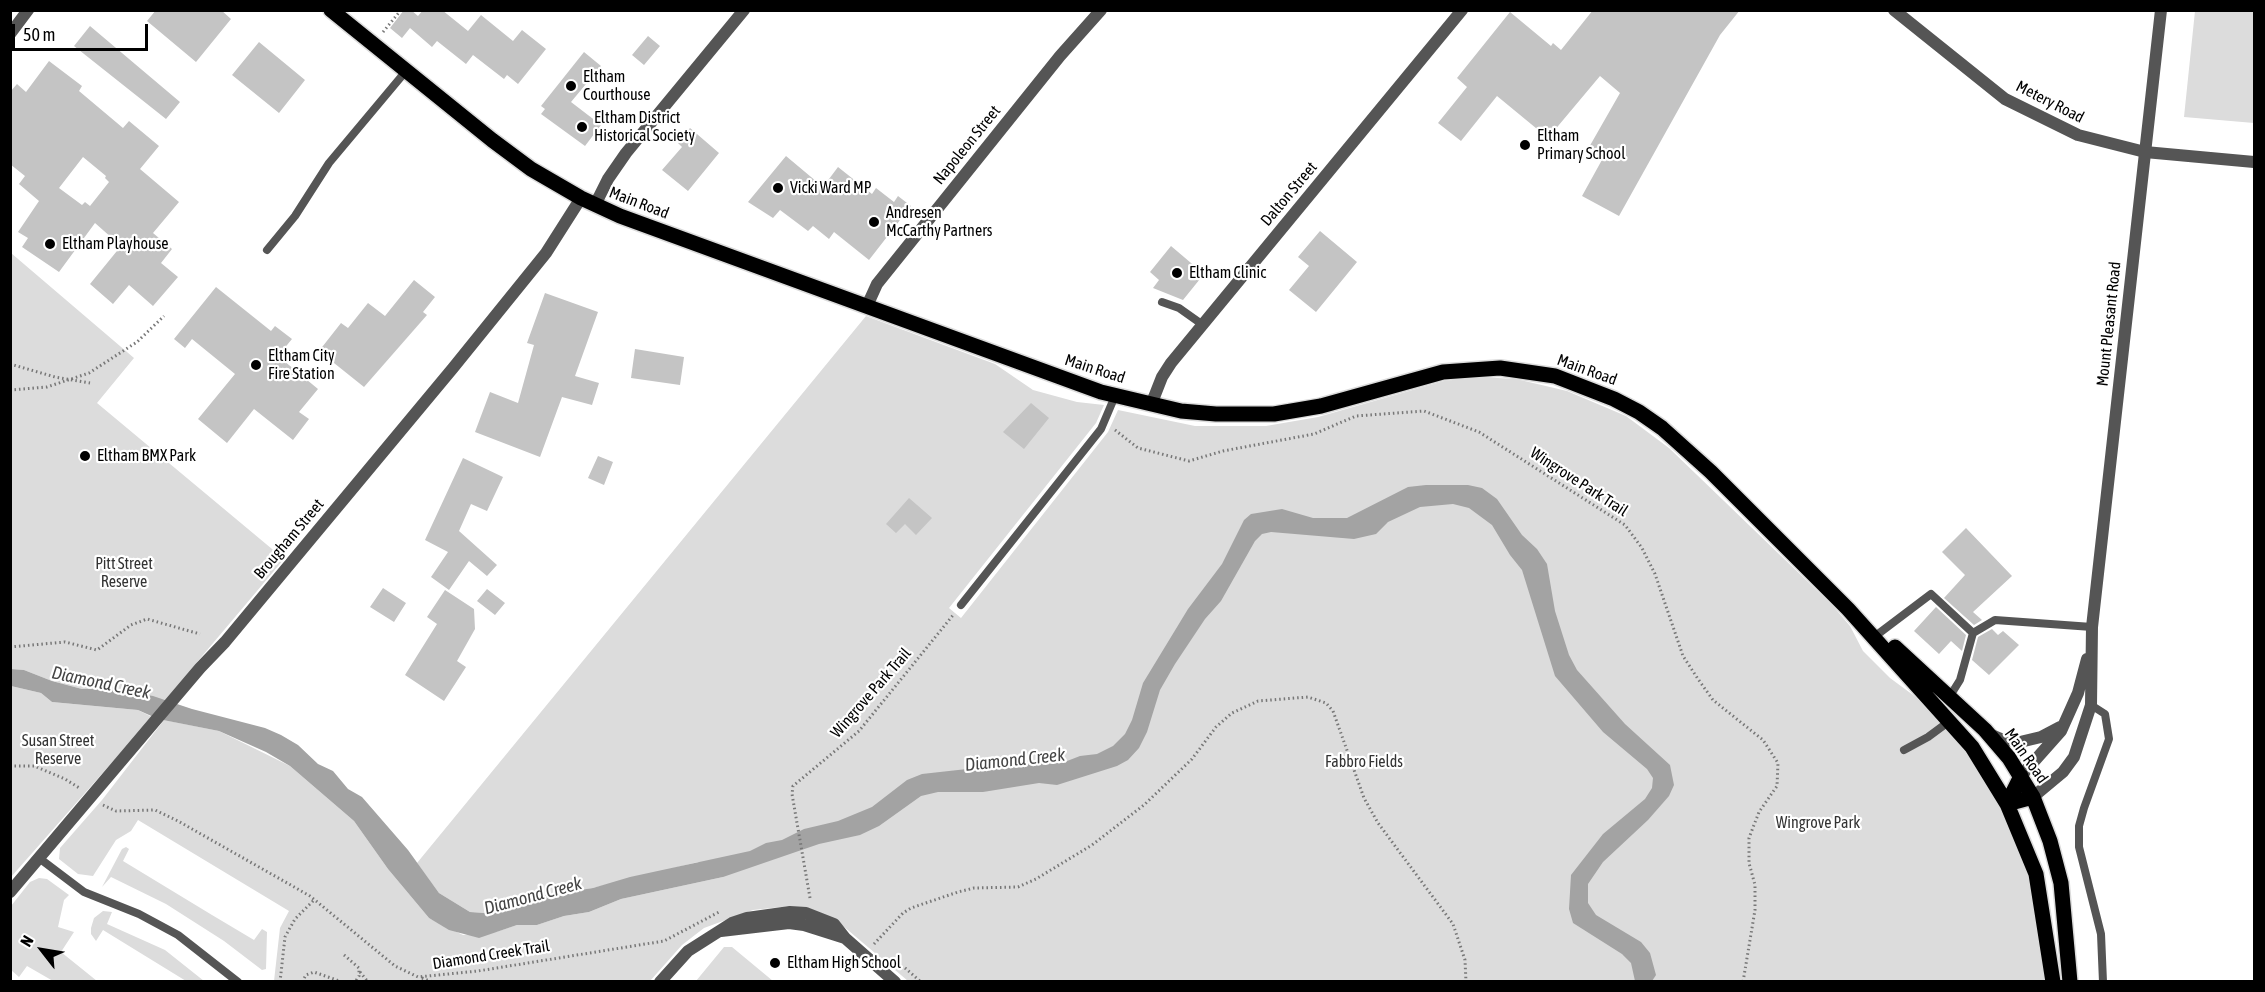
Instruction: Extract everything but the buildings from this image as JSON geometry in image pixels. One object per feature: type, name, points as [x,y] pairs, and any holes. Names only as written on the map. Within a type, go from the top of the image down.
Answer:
[{"type":"main road","name":"Main Road","points":[[331,10],[406,72],[531,169],[595,205],[1115,396],[1151,405],[1216,414],[1274,414],[1321,406],[1443,372],[1500,368],[1555,376],[1614,399],[1662,428],[1876,636],[1951,720],[1979,757],[2007,804],[2036,874],[2053,981]]},
{"type":"main road","name":"Main Road","points":[[1876,636],[1950,696],[1985,730],[2021,776],[2033,797],[2045,826],[2059,873],[2070,981]]},
{"type":"main road","points":[[1950,696],[1951,720]]},
{"type":"main road","points":[[2007,804],[2021,776]]},
{"type":"main road","points":[[2007,804],[2033,797]]},
{"type":"street","points":[[595,205],[608,179],[626,153],[744,10]]},
{"type":"street","name":"Napoleon Street","points":[[867,306],[885,275],[1060,56],[1101,10]]},
{"type":"street","name":"Dalton Street","points":[[1151,405],[1161,377],[1462,10]]},
{"type":"street","name":"Metery Road","points":[[1894,10],[2005,99],[2078,135],[2145,152],[2254,162]]},
{"type":"street","name":"Mount Pleasant Road","points":[[2033,797],[2063,772],[2074,757],[2091,705],[2092,627],[2161,10]]},
{"type":"street","points":[[10,33],[21,14]]},
{"type":"street","name":"Brougham Street","points":[[10,892],[200,668],[225,642],[468,350],[558,236],[581,198]]},
{"type":"street","name":"Mount Pleasant Road","points":[[2021,776],[2064,725],[2078,693],[2091,640]]},
{"type":"street","points":[[2056,737],[2080,711],[2091,705]]},
{"type":"street","points":[[1985,730],[2001,739],[2020,742],[2041,737],[2064,725]]},
{"type":"street","points":[[660,981],[688,951],[721,930],[806,913],[830,922],[838,928],[845,938],[896,981]]},
{"type":"lane","points":[[267,250],[295,216],[329,163],[406,72]]},
{"type":"lane","points":[[1162,302],[1179,308],[1203,325]]},
{"type":"lane","points":[[961,605],[1107,420],[1115,396]]},
{"type":"lane","points":[[1876,636],[1931,594],[1973,633]]},
{"type":"lane","points":[[1950,696],[1960,680],[1973,633],[1995,620],[2092,627]]},
{"type":"lane","points":[[2091,705],[2105,714],[2109,739],[2084,808],[2079,826],[2079,847],[2101,934],[2103,981]]},
{"type":"lane","points":[[1904,750],[1928,737],[1951,720]]},
{"type":"lane","points":[[39,858],[94,896],[140,914],[178,935],[238,981]]},
{"type":"path","points":[[373,45],[401,10]]},
{"type":"path","points":[[10,390],[71,380],[96,370],[119,355],[164,316]]},
{"type":"path","points":[[10,364],[90,384]]},
{"type":"path","name":"Wingrove Park Trail","points":[[1107,420],[1138,448],[1189,461],[1223,451],[1314,434],[1356,416],[1424,411],[1479,432],[1625,525],[1642,548],[1656,574],[1683,656],[1713,700],[1763,741],[1778,763],[1777,786],[1759,812],[1749,837],[1749,862],[1755,885],[1755,910],[1743,981]]},
{"type":"path","name":"Wingrove Park Trail","points":[[810,895],[792,794],[794,786],[859,731],[961,605]]},
{"type":"path","points":[[10,646],[65,642],[97,650],[131,625],[147,619],[200,634]]},
{"type":"path","points":[[868,938],[874,944],[903,913],[911,908],[974,888],[1018,887],[1036,879],[1092,845],[1144,805],[1192,759],[1216,727],[1232,713],[1258,701],[1308,697],[1318,699],[1333,711],[1364,798],[1378,823],[1453,924],[1465,960],[1466,981]]},
{"type":"path","points":[[10,766],[34,766],[50,772]]},
{"type":"path","name":"Diamond Creek Trail","points":[[104,805],[116,811],[143,809],[161,813],[315,899],[395,966],[418,977],[478,971],[664,941],[722,911]]},
{"type":"path","points":[[280,981],[285,937],[295,919],[315,899]]},
{"type":"path","points":[[344,955],[357,965],[368,981]]},
{"type":"path","points":[[302,981],[306,975],[314,972],[342,981]]},
{"type":"path","points":[[355,981],[360,972]]},
{"type":"path","points":[[418,977],[433,981]]},
{"type":"green space","points":[[2195,11],[2254,11],[2254,123],[2184,117]]},
{"type":"green space","name":"Eltham BMX Park","points":[[11,253],[134,358],[97,403],[284,559],[165,700],[105,688],[82,689],[24,670],[11,669]]},
{"type":"green space","points":[[866,316],[995,364],[1033,390],[1077,402],[1104,405],[1096,423],[949,608],[961,618],[1108,432],[1118,410],[1195,426],[1266,426],[1318,417],[1444,381],[1479,377],[1516,379],[1567,391],[1626,416],[1669,448],[1833,606],[1850,626],[1863,651],[1890,678],[1928,706],[1978,767],[2012,826],[2033,888],[2048,981],[908,981],[836,920],[791,906],[753,910],[704,928],[682,945],[650,981],[274,981],[280,928],[289,911],[138,820],[131,831],[116,840],[93,876],[78,874],[59,859],[60,848],[102,800],[164,720],[219,731],[290,766],[354,821],[388,869],[429,918],[463,935],[496,932],[517,925],[537,925],[564,916],[589,912],[621,899],[723,877],[698,862],[593,888],[534,897],[484,913],[470,912],[439,893],[417,863]]},
{"type":"green space","name":"Susan Street Reserve","points":[[11,686],[41,693],[52,702],[138,710],[152,717],[11,877]]},
{"type":"green space","points":[[126,847],[129,849],[123,861],[212,915],[254,940],[262,929],[267,932],[266,969],[262,970],[224,941],[166,904],[111,877],[102,887],[122,849]]},
{"type":"green space","points":[[39,878],[47,879],[69,895],[64,900],[58,927],[74,932],[61,952],[97,981],[53,981],[27,966],[19,977],[11,970],[11,906],[30,882]]},
{"type":"green space","points":[[103,911],[112,912],[107,924],[165,950],[204,981],[186,981],[103,930],[96,941],[91,934],[91,928],[94,918]]},
{"type":"green space","points":[[724,947],[732,947],[773,981],[696,981]]},
{"type":"shaded area","points":[[1468,485],[1482,488],[1497,499],[1522,535],[1537,549],[1547,564],[1555,611],[1569,655],[1577,670],[1625,724],[1670,765],[1674,785],[1669,796],[1648,820],[1603,862],[1588,884],[1588,903],[1596,915],[1641,942],[1650,953],[1656,975],[1652,981],[1635,981],[1631,963],[1622,954],[1573,923],[1569,909],[1571,875],[1603,834],[1645,799],[1652,788],[1653,778],[1647,769],[1603,732],[1555,676],[1522,570],[1492,525],[1469,508],[1453,504],[1420,507],[1388,522],[1376,534],[1354,539],[1271,532],[1262,534],[1255,541],[1221,601],[1205,619],[1160,690],[1147,732],[1139,748],[1128,760],[1117,766],[1057,785],[1039,783],[983,792],[938,792],[921,796],[879,826],[860,835],[819,844],[723,877],[621,899],[589,912],[564,916],[537,925],[517,925],[479,938],[449,930],[429,918],[388,869],[354,821],[290,766],[266,752],[219,731],[158,719],[138,710],[52,702],[41,693],[11,686],[11,669],[24,670],[82,689],[105,688],[153,696],[265,728],[281,735],[298,745],[318,764],[333,771],[348,789],[362,797],[408,850],[439,893],[470,912],[484,913],[534,897],[593,888],[630,877],[750,851],[766,843],[782,840],[804,829],[838,821],[872,807],[907,780],[922,774],[1048,760],[1062,763],[1080,756],[1097,754],[1113,746],[1125,734],[1132,720],[1143,683],[1188,609],[1222,564],[1244,520],[1251,514],[1282,509],[1313,518],[1347,518],[1408,487]]},
{"type":"place","name":"Eltham Courthouse","points":[[571,86]]},
{"type":"place","name":"Eltham District Historical Society","points":[[582,127]]},
{"type":"place","name":"Eltham Primary School","points":[[1525,145]]},
{"type":"place","name":"Vicki Ward MP","points":[[778,188]]},
{"type":"place","name":"Andresen McCarthy Partners","points":[[874,222]]},
{"type":"place","name":"Eltham Playhouse","points":[[50,244]]},
{"type":"place","name":"Eltham Clinic","points":[[1177,273]]},
{"type":"place","name":"Eltham City Fire Station","points":[[256,365]]},
{"type":"place","name":"Eltham BMX Park","points":[[85,456]]},
{"type":"place","name":"Eltham High School","points":[[775,963]]},
{"type":"park label","name":"Pitt Street Reserve","points":[[124,573]]},
{"type":"park label","name":"Fabbro Fields","points":[[1364,762]]},
{"type":"park label","name":"Wingrove Park","points":[[1818,823]]},
{"type":"water label","name":"Diamond Creek","points":[[101,683]]},
{"type":"water label","name":"Diamond Creek","points":[[1015,760]]},
{"type":"water label","name":"Diamond Creek","points":[[533,896]]}]
